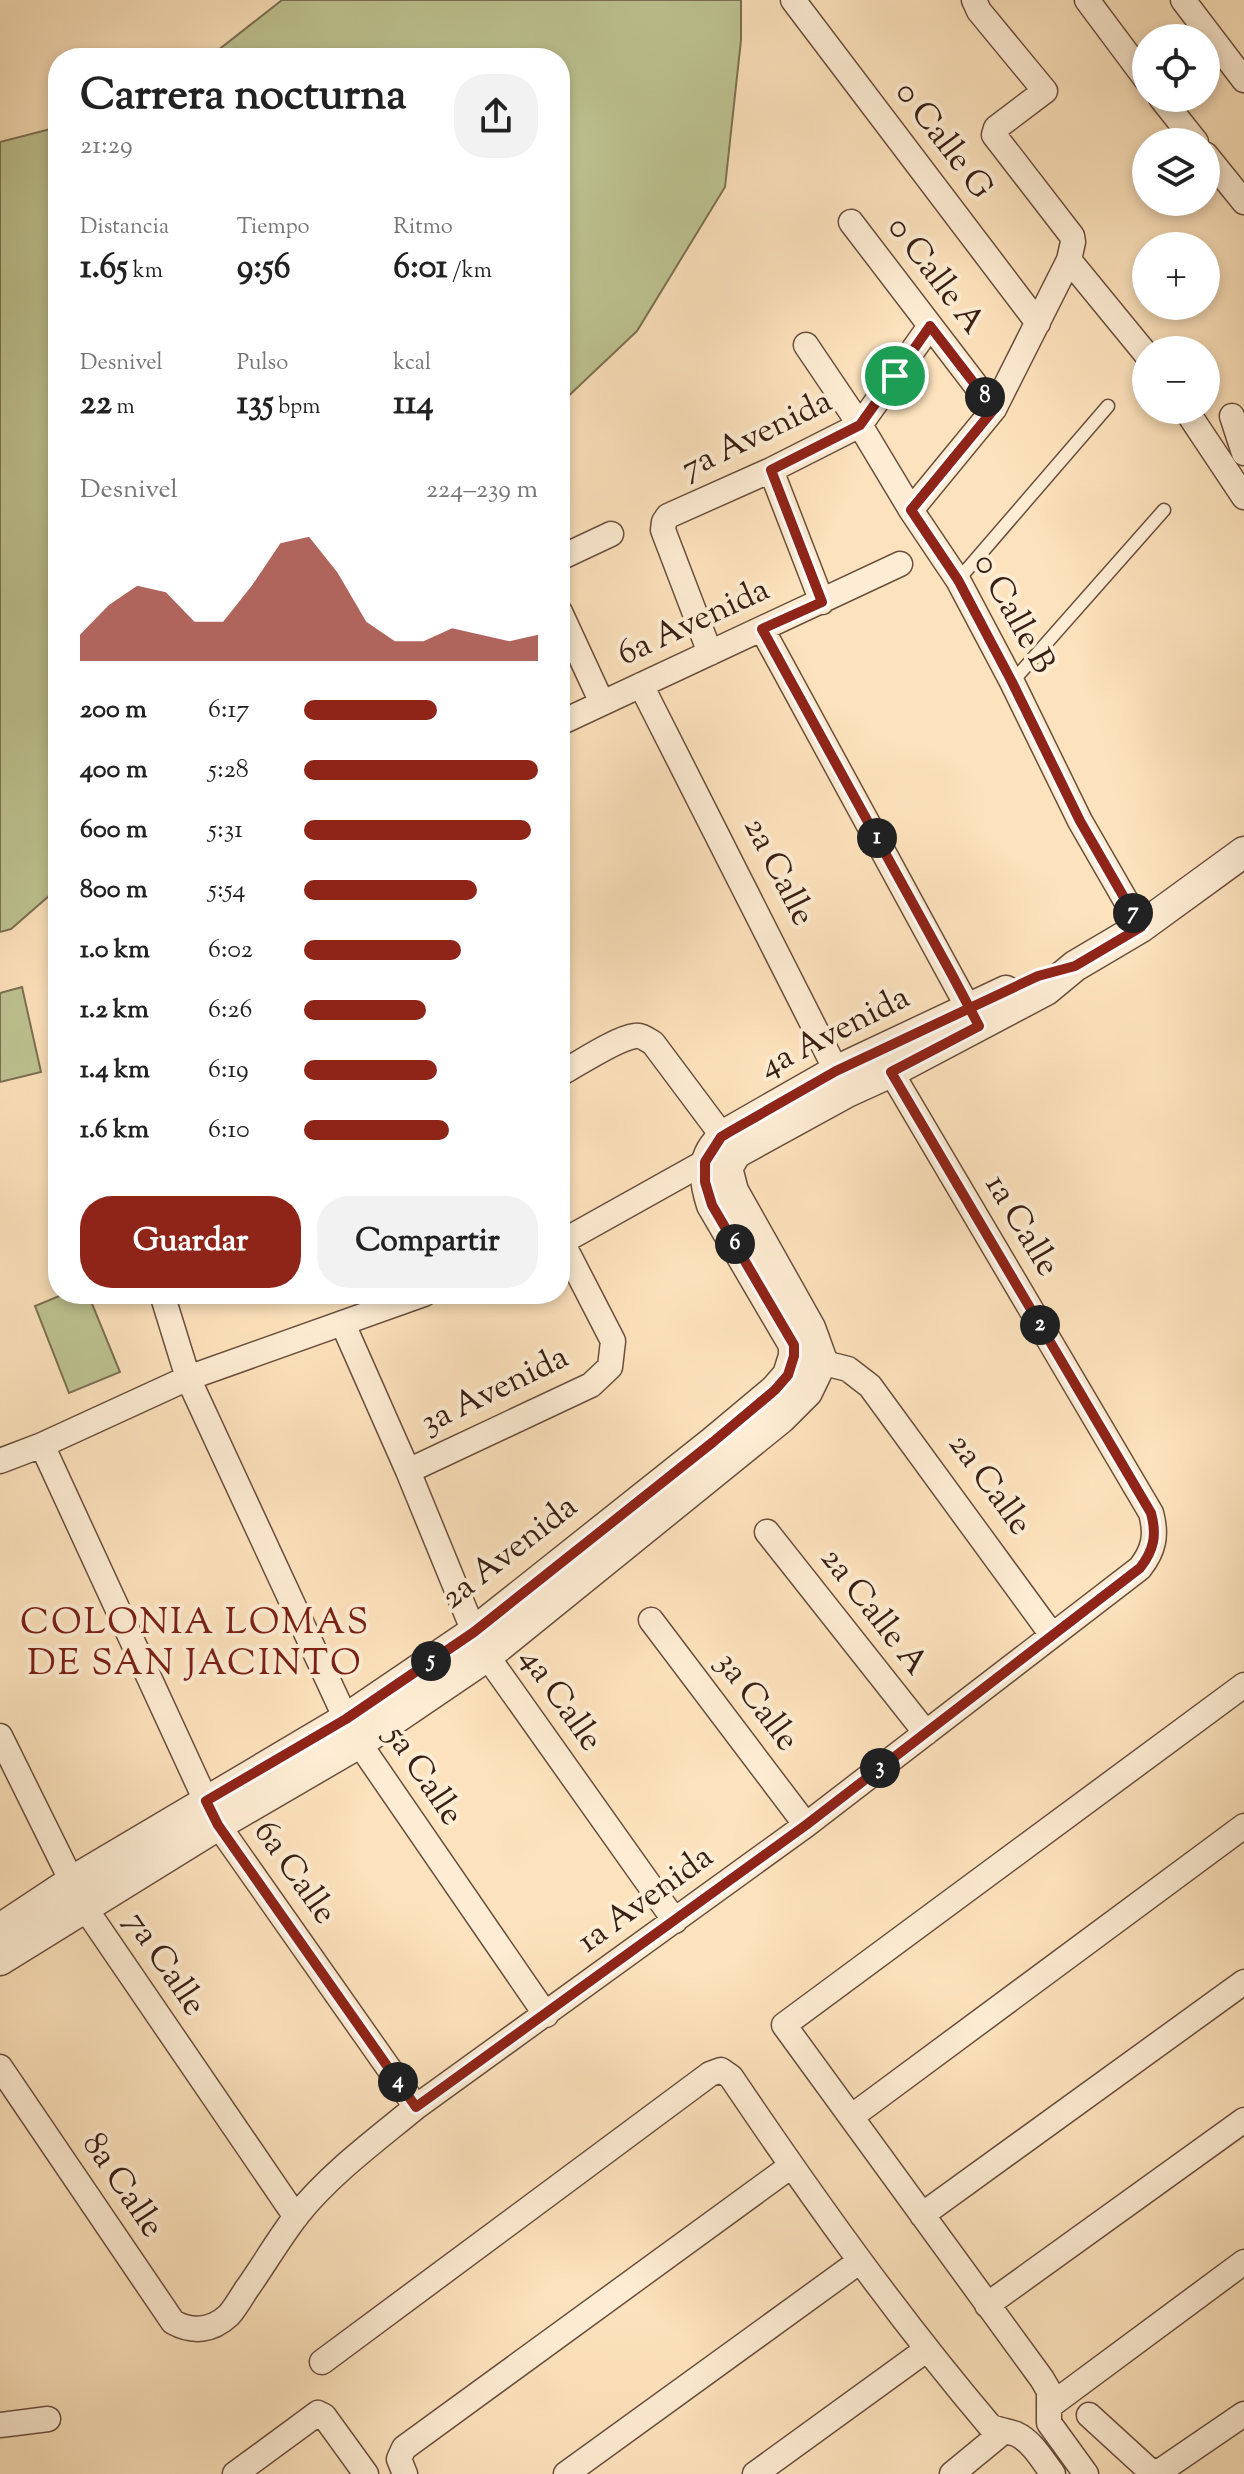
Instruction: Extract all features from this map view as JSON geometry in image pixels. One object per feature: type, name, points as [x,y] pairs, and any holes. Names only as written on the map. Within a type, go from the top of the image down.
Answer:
[{"type":"street","name":"0 Calle G","points":[[793,0],[1038,323]]},
{"type":"street","points":[[911,510],[994,409],[1071,251],[1072,236],[994,135],[996,128],[1045,91],[994,30],[974,0]]},
{"type":"street","points":[[1087,0],[1132,60]]},
{"type":"street","points":[[1183,0],[1244,80]]},
{"type":"street","points":[[1172,112],[1185,128]]},
{"type":"street","points":[[1220,172],[1244,202]]},
{"type":"street","name":"0 Calle A","points":[[851,222],[994,409]]},
{"type":"street","points":[[1071,251],[1133,336]]},
{"type":"street","name":"7a Avenida","points":[[710,653],[663,530],[668,516],[771,470],[860,425],[930,326]]},
{"type":"street","name":"0 Calle B","points":[[806,345],[958,580],[1080,821],[1141,927]]},
{"type":"street","points":[[1232,416],[1244,453]]},
{"type":"street","points":[[1195,424],[1244,497]]},
{"type":"street","points":[[771,470],[822,602]]},
{"type":"street","points":[[570,553],[611,534]]},
{"type":"street","name":"6a Avenida","points":[[570,718],[900,564]]},
{"type":"street","points":[[762,629],[974,1017]]},
{"type":"street","points":[[570,634],[602,703]]},
{"type":"street","name":"2a Calle","points":[[641,685],[842,1082]]},
{"type":"street","name":"4a Avenida","points":[[570,1237],[726,1154],[842,1082],[974,1017],[1046,990],[1075,966],[1141,927],[1244,852]]},
{"type":"street","name":"4a Avenida","points":[[842,1082],[891,1072],[974,1017]]},
{"type":"street","points":[[570,1069],[635,1036],[653,1043],[726,1154],[705,1182],[712,1205],[794,1345],[808,1359]]},
{"type":"street","name":"1a Calle","points":[[891,1072],[1151,1513],[1155,1528],[1154,1542]]},
{"type":"street","name":"3a Avenida","points":[[408,1471],[591,1385],[610,1367],[613,1341],[570,1259]]},
{"type":"street","name":"5a Calle","points":[[165,1304],[188,1378],[352,1731],[546,2015]]},
{"type":"street","points":[[0,1461],[188,1378],[397,1304]]},
{"type":"street","name":"4a Calle","points":[[343,1324],[480,1644],[675,1921]]},
{"type":"street","name":"2a Calle","points":[[808,1359],[848,1369],[870,1386],[1052,1635]]},
{"type":"street","name":"2a Avenida","points":[[0,1929],[78,1895],[352,1731],[480,1644],[808,1359]]},
{"type":"street","name":"6a Calle","points":[[42,1445],[212,1813],[416,2107]]},
{"type":"street","name":"2a Calle A","points":[[767,1532],[926,1733]]},
{"type":"street","name":"1a Avenida","points":[[198,2331],[211,2327],[228,2315],[296,2217],[318,2191],[416,2107],[806,1825],[1140,1568],[1154,1542]]},
{"type":"street","name":"3a Calle","points":[[651,1620],[806,1825]]},
{"type":"street","points":[[1086,2474],[1049,2423],[1049,2391],[1042,2379],[784,2025],[1244,1685]]},
{"type":"street","name":"7a Calle","points":[[0,1736],[78,1895],[296,2217]]},
{"type":"street","points":[[851,2117],[1244,1826]]},
{"type":"street","name":"2a Avenida","points":[[0,1960],[78,1895]]},
{"type":"street","points":[[922,2215],[1244,1982]]},
{"type":"street","name":"8a Calle","points":[[0,2067],[173,2322],[198,2331]]},
{"type":"street","points":[[322,2362],[710,2074],[721,2070],[731,2077],[791,2166],[926,2350],[990,2426],[1016,2434],[1030,2444],[1053,2474]]},
{"type":"street","points":[[987,2305],[1244,2120]]},
{"type":"street","points":[[405,2474],[399,2459],[404,2448],[791,2166]]},
{"type":"street","points":[[566,2474],[860,2261]]},
{"type":"street","points":[[1051,2405],[1244,2262]]},
{"type":"street","points":[[755,2474],[926,2350]]},
{"type":"street","points":[[235,2474],[318,2413],[324,2416],[366,2474]]},
{"type":"street","points":[[1089,2415],[1148,2469],[1159,2472],[1244,2414]]},
{"type":"street","points":[[0,2425],[48,2419]]},
{"type":"street","points":[[953,2474],[1003,2432]]},
{"type":"lane","points":[[958,580],[1108,406]]},
{"type":"lane","points":[[1012,682],[1164,510]]},
{"type":"green space","points":[[282,0],[741,0],[741,40],[725,187],[637,331],[570,395],[570,48],[221,48]]},
{"type":"green space","points":[[48,130],[48,897],[11,929],[0,932],[0,142]]},
{"type":"green space","points":[[22,987],[41,1072],[0,1082],[0,993]]},
{"type":"green space","points":[[48,1301],[48,1304],[92,1304],[120,1372],[69,1393],[35,1306]]},
{"type":"district","name":"COLONIA LOMAS DE SAN JACINTO","points":[[195,1644]]},
{"type":"route","points":[[895,376],[860,425],[771,470],[822,602],[762,629],[951,973],[969,1008],[979,1026],[891,1072],[1151,1513],[1155,1528],[1154,1542],[1140,1568],[806,1825],[416,2107],[218,1825],[206,1801],[346,1719],[474,1632],[713,1442],[775,1390],[788,1375],[794,1345],[712,1205],[705,1182],[705,1162],[721,1137],[836,1071],[969,1008],[1038,976],[1075,966],[1141,927],[1080,821],[958,580],[911,510],[994,409],[930,326],[895,376]]}]
